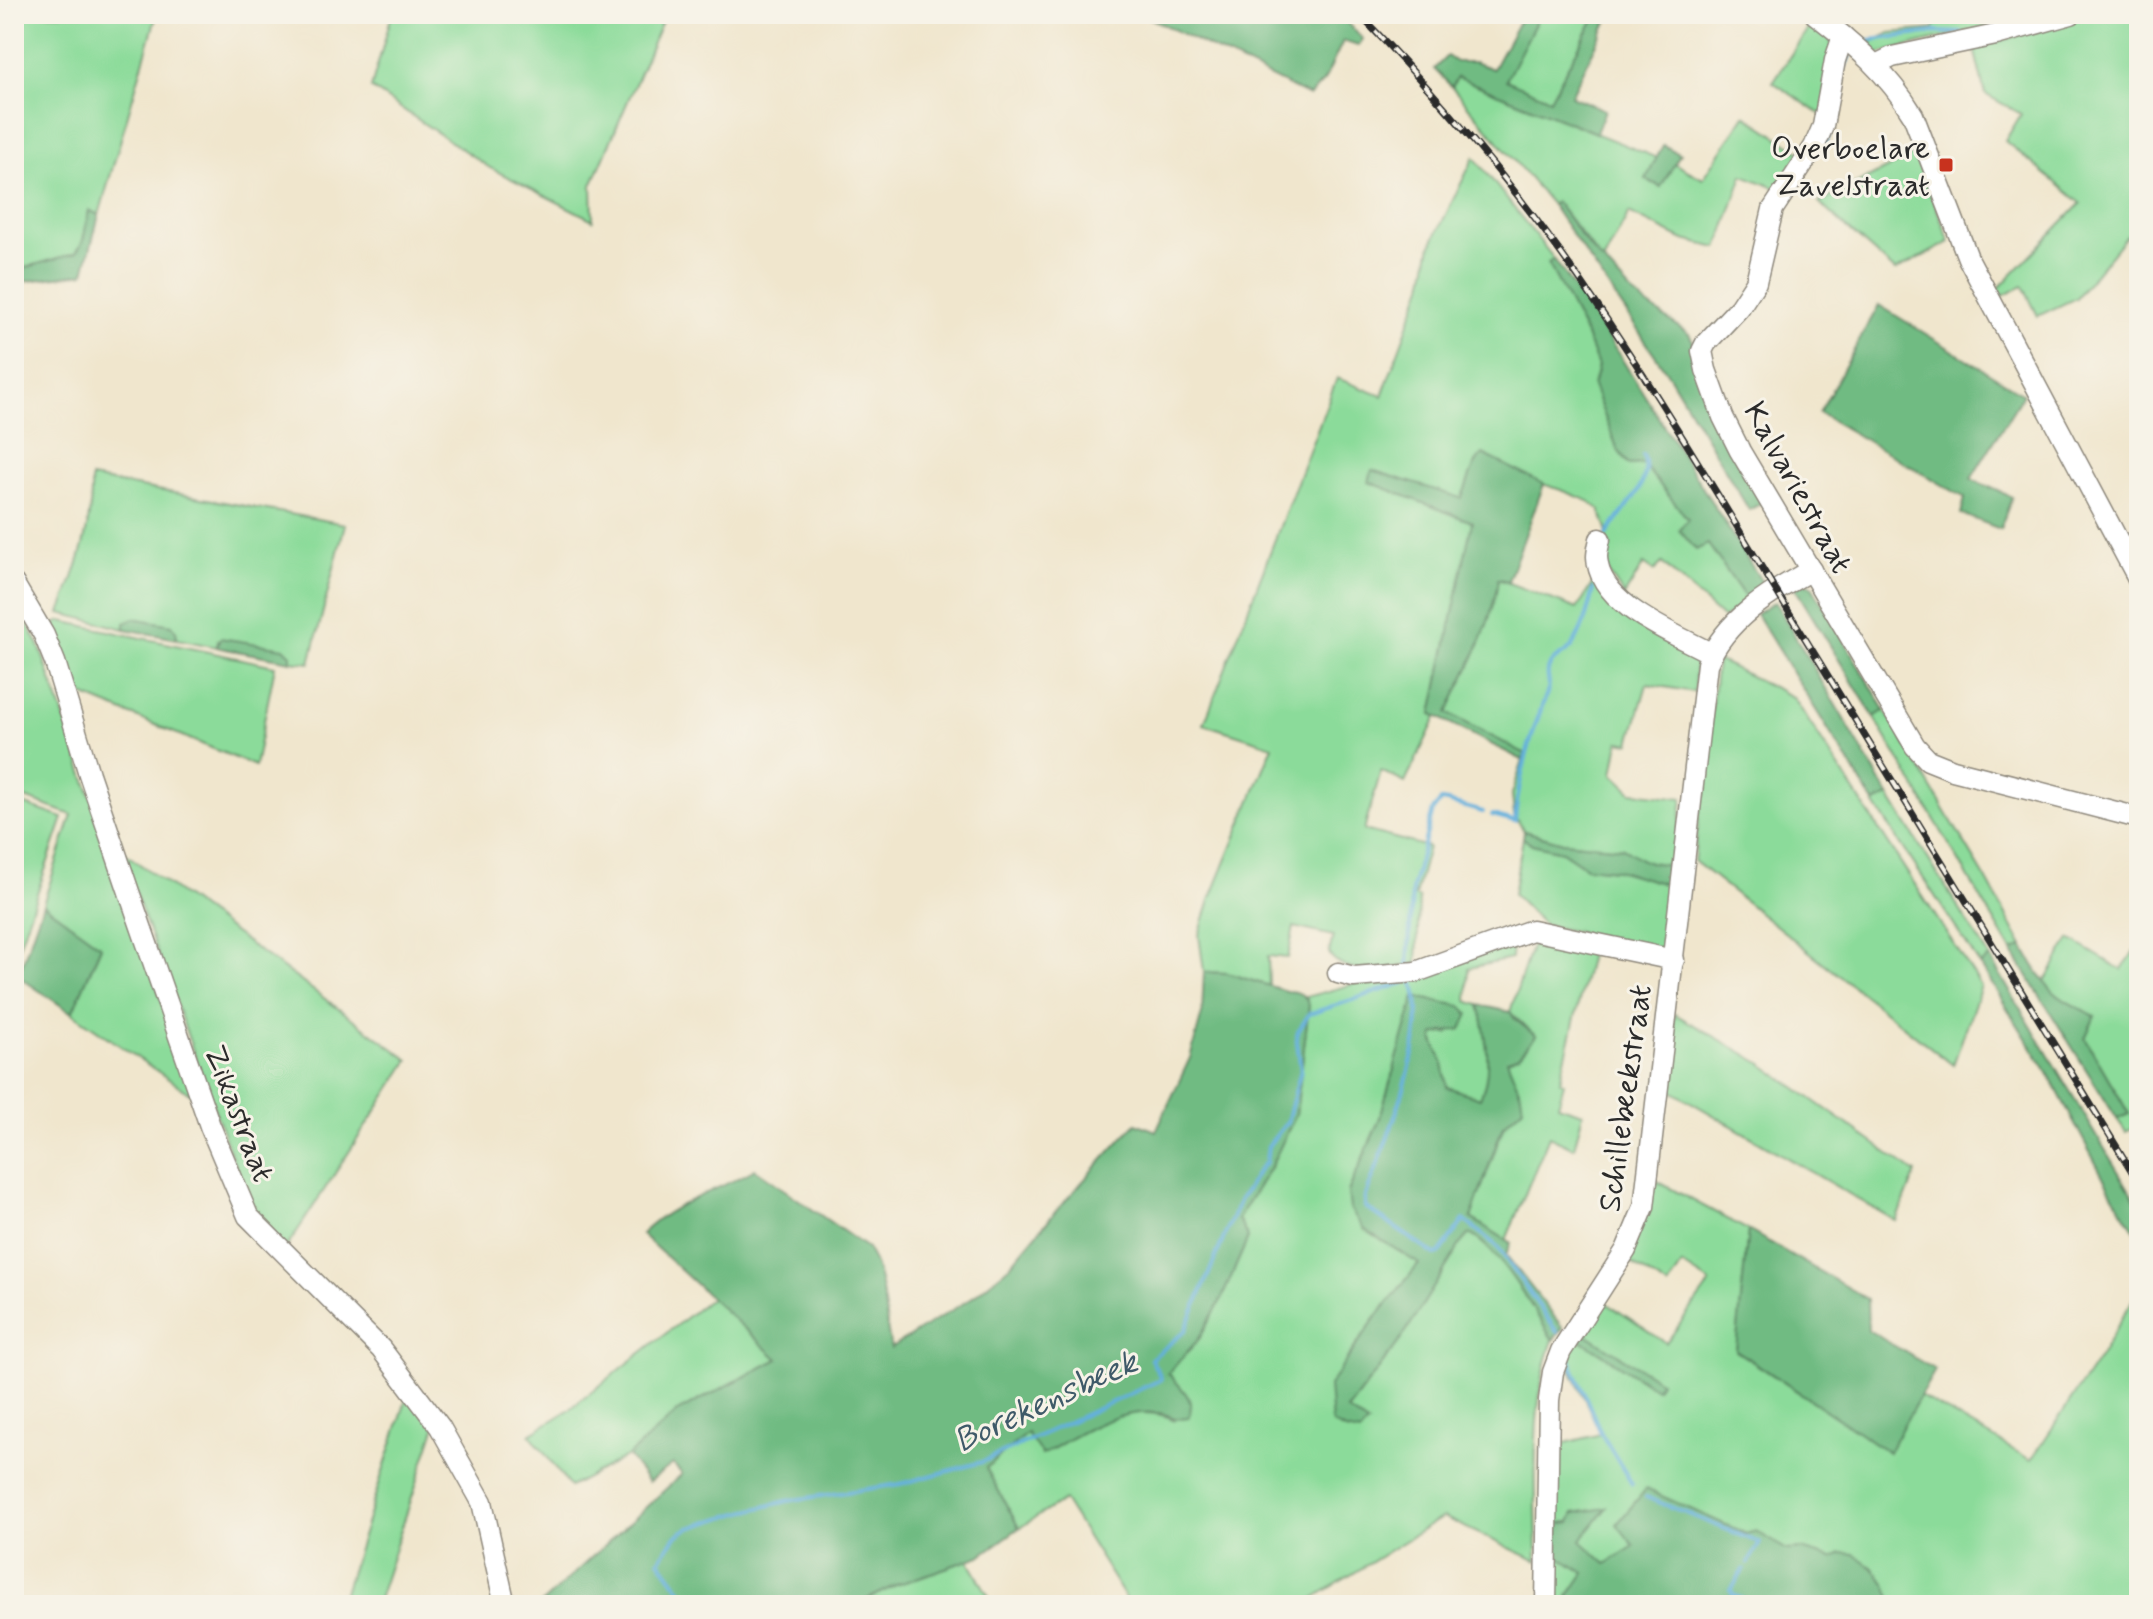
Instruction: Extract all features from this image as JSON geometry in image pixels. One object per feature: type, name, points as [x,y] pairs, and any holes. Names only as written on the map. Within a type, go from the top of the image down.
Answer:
[{"type":"street","points":[[1815,14],[1876,65],[1902,96],[1913,115],[1968,258],[2139,580]]},
{"type":"street","points":[[1876,65],[1892,57],[1996,35],[2071,14]]},
{"type":"street","name":"Kalvariestraat","points":[[1850,42],[1835,60],[1823,126],[1814,147],[1773,209],[1756,282],[1739,308],[1702,351],[1706,370],[1735,440],[1915,746],[1928,760],[1994,781],[2139,818]]},
{"type":"street","points":[[1600,539],[1597,559],[1604,579],[1620,601],[1712,654]]},
{"type":"street","name":"Schillebeekstraat","points":[[1546,1605],[1549,1400],[1553,1372],[1561,1351],[1626,1250],[1644,1207],[1707,664],[1729,627],[1746,612],[1811,570]]},
{"type":"street","name":"Zikastraat","points":[[14,584],[44,635],[55,662],[89,774],[210,1126],[248,1216],[381,1349],[440,1427],[482,1502],[505,1605]]},
{"type":"street","name":"Schillebeekstraat","points":[[1338,973],[1354,977],[1416,972],[1532,930],[1674,960]]},
{"type":"green space","points":[[14,14],[157,14],[99,215],[89,211],[83,241],[76,253],[14,271]]},
{"type":"green space","points":[[392,14],[665,14],[592,185],[593,220],[490,168],[371,88]]},
{"type":"green space","points":[[1142,14],[1349,14],[1344,20],[1363,39],[1358,46],[1343,41],[1324,81],[1309,96]]},
{"type":"green space","points":[[1523,14],[1540,14],[1506,80],[1550,99],[1597,14],[1611,14],[1571,96],[1605,110],[1596,133],[1457,77],[1452,87],[1434,69],[1447,56],[1456,62],[1474,62],[1493,69]]},
{"type":"green space","points":[[1540,14],[1597,14],[1550,99],[1505,80]]},
{"type":"green space","points":[[1938,14],[2038,14],[1878,54],[1869,43],[1890,33],[1934,29]]},
{"type":"green space","points":[[2096,14],[2139,14],[2139,244],[2126,236],[2076,298],[2038,316],[2023,286],[2001,297],[1997,290],[2081,203],[2005,141],[2021,114],[1985,94],[1974,48]]},
{"type":"green space","points":[[1811,24],[1830,38],[1832,46],[1823,116],[1773,82]]},
{"type":"green space","points":[[1457,77],[1657,158],[1646,179],[1660,187],[1674,163],[1703,179],[1745,115],[1805,155],[1781,190],[1743,175],[1718,248],[1684,240],[1629,213],[1603,262],[1556,202],[1552,205],[1452,87]]},
{"type":"green space","points":[[1663,145],[1680,154],[1661,187],[1646,179]]},
{"type":"green space","points":[[1915,154],[1950,242],[1895,271],[1819,203]]},
{"type":"green space","points":[[1474,157],[1554,259],[1549,263],[1585,333],[1598,366],[1593,386],[1618,450],[1629,465],[1643,464],[1688,519],[1680,531],[1708,544],[1747,600],[1723,619],[1662,563],[1654,571],[1644,564],[1624,596],[1608,572],[1604,547],[1607,530],[1600,510],[1589,501],[1564,491],[1476,462],[1462,498],[1369,482],[1473,521],[1432,713],[1437,716],[1405,783],[1381,771],[1364,830],[1428,847],[1415,896],[1419,898],[1417,964],[1368,970],[1346,967],[1336,962],[1329,953],[1333,936],[1294,927],[1288,958],[1268,956],[1269,986],[1227,973],[1204,972],[1199,935],[1210,900],[1273,746],[1204,724],[1337,378],[1382,396],[1423,285],[1431,245]]},
{"type":"green space","points":[[1556,202],[1587,244],[1636,297],[1689,334],[1694,343],[1695,361],[1762,503],[1749,510],[1670,377],[1552,205]]},
{"type":"green space","points":[[89,210],[99,215],[84,273],[14,283],[14,271],[76,253],[83,241]]},
{"type":"green space","points":[[1554,259],[1618,353],[1765,587],[1747,600],[1708,544],[1696,550],[1679,530],[1688,519],[1643,464],[1629,465],[1618,450],[1593,386],[1598,366],[1585,333],[1548,263]]},
{"type":"green space","points":[[1879,305],[2023,394],[1971,479],[2012,497],[2000,529],[1961,514],[1965,498],[1819,413]]},
{"type":"green space","points":[[1483,454],[1544,484],[1508,581],[1498,579],[1484,631],[1447,713],[1526,754],[1522,760],[1432,714],[1472,522],[1369,482],[1372,470],[1461,498]]},
{"type":"green space","points":[[91,478],[345,524],[310,663],[291,661],[290,655],[218,640],[217,647],[177,639],[172,625],[125,623],[125,629],[60,613],[87,530]]},
{"type":"green space","points":[[1597,576],[1696,657],[1694,692],[1647,684],[1630,743],[1619,741],[1613,774],[1632,792],[1683,798],[1674,866],[1644,861],[1623,848],[1563,842],[1524,831],[1514,815],[1512,794],[1525,754],[1447,714],[1484,631],[1498,579],[1577,609]]},
{"type":"green space","points":[[1804,582],[1812,586],[1885,710],[1874,717],[1795,588]]},
{"type":"green space","points":[[1775,602],[1889,796],[1874,803],[1756,614]]},
{"type":"green space","points":[[14,606],[19,609],[39,645],[195,1097],[72,1013],[101,946],[43,904],[72,815],[14,794]]},
{"type":"green space","points":[[133,618],[172,625],[177,639],[125,629],[125,623]]},
{"type":"green space","points":[[61,621],[275,666],[255,766],[68,689],[51,636],[55,624]]},
{"type":"green space","points":[[220,638],[284,648],[291,655],[291,661],[220,648],[217,647]]},
{"type":"green space","points":[[1717,660],[1793,697],[1981,986],[1953,1065],[1694,861]]},
{"type":"green space","points":[[1885,710],[2023,946],[2012,951],[1874,717]]},
{"type":"green space","points":[[1889,796],[1990,958],[1980,965],[1874,803]]},
{"type":"green space","points":[[14,801],[63,818],[14,960]]},
{"type":"green space","points":[[1524,831],[1563,842],[1623,848],[1644,861],[1674,866],[1672,886],[1617,870],[1586,867],[1562,851],[1532,844],[1523,838]]},
{"type":"green space","points":[[1523,838],[1532,844],[1562,851],[1586,867],[1617,870],[1672,886],[1662,950],[1544,925],[1513,894]]},
{"type":"green space","points":[[119,849],[409,1060],[285,1250],[254,1217]]},
{"type":"green space","points":[[43,904],[101,946],[72,1013],[18,976]]},
{"type":"green space","points":[[1535,935],[1592,946],[1560,1081],[1564,1083],[1558,1105],[1583,1113],[1574,1148],[1549,1136],[1506,1240],[1471,1218],[1504,1125],[1523,1107],[1507,1060],[1535,1036],[1510,1012]]},
{"type":"green space","points":[[2070,939],[2122,970],[2139,943],[2139,1132],[2135,1127],[2126,1132],[2117,1119],[2129,1114],[2085,1038],[2095,1016],[2059,998],[2044,984]]},
{"type":"green space","points":[[1512,941],[1511,959],[1469,968],[1467,1001],[1479,1005],[1487,1052],[1486,1076],[1480,1098],[1446,1087],[1443,1063],[1433,1039],[1435,1034],[1449,1034],[1461,1006],[1415,998],[1379,1121],[1348,1192],[1364,1229],[1419,1264],[1346,1360],[1333,1424],[1367,1424],[1347,1411],[1402,1338],[1461,1243],[1469,1234],[1480,1241],[1504,1266],[1553,1340],[1545,1366],[1537,1421],[1537,1561],[1443,1517],[1303,1605],[1130,1605],[1064,1500],[1019,1528],[986,1468],[1027,1432],[1042,1455],[1089,1428],[1123,1416],[1158,1414],[1175,1420],[1185,1393],[1168,1373],[1198,1340],[1221,1300],[1248,1238],[1238,1219],[1272,1164],[1296,1114],[1309,1005],[1306,997]]},
{"type":"green space","points":[[2023,946],[2051,989],[2095,1016],[2085,1038],[2129,1114],[2117,1119],[2012,951]]},
{"type":"green space","points":[[1990,958],[2139,1206],[2139,1237],[2110,1190],[2048,1073],[1980,965]]},
{"type":"green space","points":[[1204,972],[1227,973],[1297,993],[1309,1005],[1296,1114],[1272,1164],[1238,1219],[1248,1238],[1221,1300],[1198,1340],[1168,1373],[1189,1399],[1188,1418],[1178,1419],[1158,1413],[1126,1415],[1083,1431],[1042,1455],[1027,1433],[986,1468],[1019,1528],[980,1556],[896,1585],[856,1605],[680,1605],[671,1600],[664,1605],[540,1605],[682,1474],[673,1464],[648,1482],[628,1456],[679,1411],[778,1359],[641,1234],[683,1204],[755,1169],[867,1248],[878,1272],[891,1348],[970,1299],[1010,1266],[1136,1123],[1156,1131],[1190,1058],[1202,1014]]},
{"type":"green space","points":[[1415,997],[1461,1006],[1469,1014],[1462,1029],[1435,1034],[1433,1039],[1443,1063],[1447,1087],[1480,1098],[1487,1064],[1479,1005],[1510,1012],[1536,1036],[1519,1056],[1507,1060],[1523,1107],[1503,1125],[1471,1218],[1511,1243],[1506,1255],[1563,1328],[1553,1340],[1504,1266],[1469,1234],[1402,1338],[1347,1410],[1367,1424],[1360,1433],[1332,1424],[1329,1386],[1374,1320],[1419,1264],[1364,1229],[1350,1209],[1348,1192],[1379,1121]]},
{"type":"green space","points":[[1675,1014],[1761,1063],[1916,1173],[1896,1221],[1665,1087]]},
{"type":"green space","points":[[1655,1180],[1748,1230],[1736,1351],[1888,1451],[1920,1396],[2031,1460],[2099,1358],[2139,1289],[2139,1605],[1885,1605],[1891,1598],[1842,1553],[1832,1558],[1801,1550],[1787,1550],[1756,1531],[1746,1534],[1646,1490],[1635,1546],[1606,1564],[1580,1541],[1606,1508],[1570,1522],[1552,1524],[1553,1446],[1601,1434],[1566,1359],[1578,1338],[1656,1389],[1660,1381],[1581,1331],[1602,1300],[1666,1343],[1710,1283],[1682,1265],[1668,1287],[1628,1261]]},
{"type":"green space","points":[[1748,1230],[1867,1299],[1868,1330],[1935,1370],[1888,1452],[1736,1350]]},
{"type":"green space","points":[[711,1298],[778,1359],[679,1411],[628,1456],[570,1487],[530,1434],[566,1412]]},
{"type":"green space","points":[[1581,1331],[1660,1381],[1656,1389],[1578,1338]]},
{"type":"green space","points":[[409,1391],[436,1425],[376,1605],[340,1605]]},
{"type":"green space","points":[[1646,1489],[1746,1534],[1756,1531],[1787,1550],[1801,1549],[1832,1558],[1842,1553],[1854,1554],[1873,1568],[1886,1584],[1891,1598],[1885,1605],[1578,1605],[1568,1597],[1584,1573],[1552,1552],[1552,1524],[1570,1522],[1574,1513],[1606,1508],[1581,1541],[1606,1564],[1634,1546],[1617,1524]]},
{"type":"green space","points":[[1552,1552],[1585,1573],[1568,1596],[1578,1605],[1552,1605]]},
{"type":"green space","points":[[968,1560],[994,1605],[856,1605],[896,1585]]},
{"type":"waterway","name":"Borekensbeek","points":[[1862,41],[1936,32],[1962,33]]},
{"type":"waterway","name":"Borekensbeek","points":[[1844,67],[1850,56]]},
{"type":"waterway","name":"Borekensbeek","points":[[1825,145],[1832,127]]},
{"type":"waterway","name":"Borekensbeek","points":[[1607,535],[1640,487],[1645,466],[1643,455]]},
{"type":"waterway","name":"Borekensbeek","points":[[1492,815],[1515,821],[1527,754],[1549,687],[1548,670],[1576,641],[1593,589]]},
{"type":"waterway","name":"Borekensbeek","points":[[1408,965],[1412,889],[1433,810],[1441,801],[1483,812]]},
{"type":"waterway","points":[[1412,981],[1418,1002],[1412,1058],[1394,1121],[1365,1199],[1365,1207],[1435,1255],[1439,1254],[1464,1220],[1497,1246],[1557,1332]]},
{"type":"waterway","name":"Borekensbeek","points":[[692,1605],[659,1560],[676,1536],[687,1529],[787,1501],[900,1484],[982,1462],[1160,1380],[1151,1359],[1185,1331],[1240,1199],[1266,1162],[1268,1146],[1287,1122],[1301,1070],[1296,1035],[1309,1014],[1404,983]]},
{"type":"waterway","points":[[1569,1358],[1601,1433],[1632,1484]]},
{"type":"waterway","points":[[1646,1497],[1760,1543],[1748,1563]]},
{"type":"waterway","points":[[1744,1569],[1731,1590],[1753,1605]]},
{"type":"railway","points":[[1359,14],[1489,159],[1560,252],[1622,342],[2139,1183]]},
{"type":"place","name":"Overboelare Zavelstraat","points":[[1946,165]]}]
